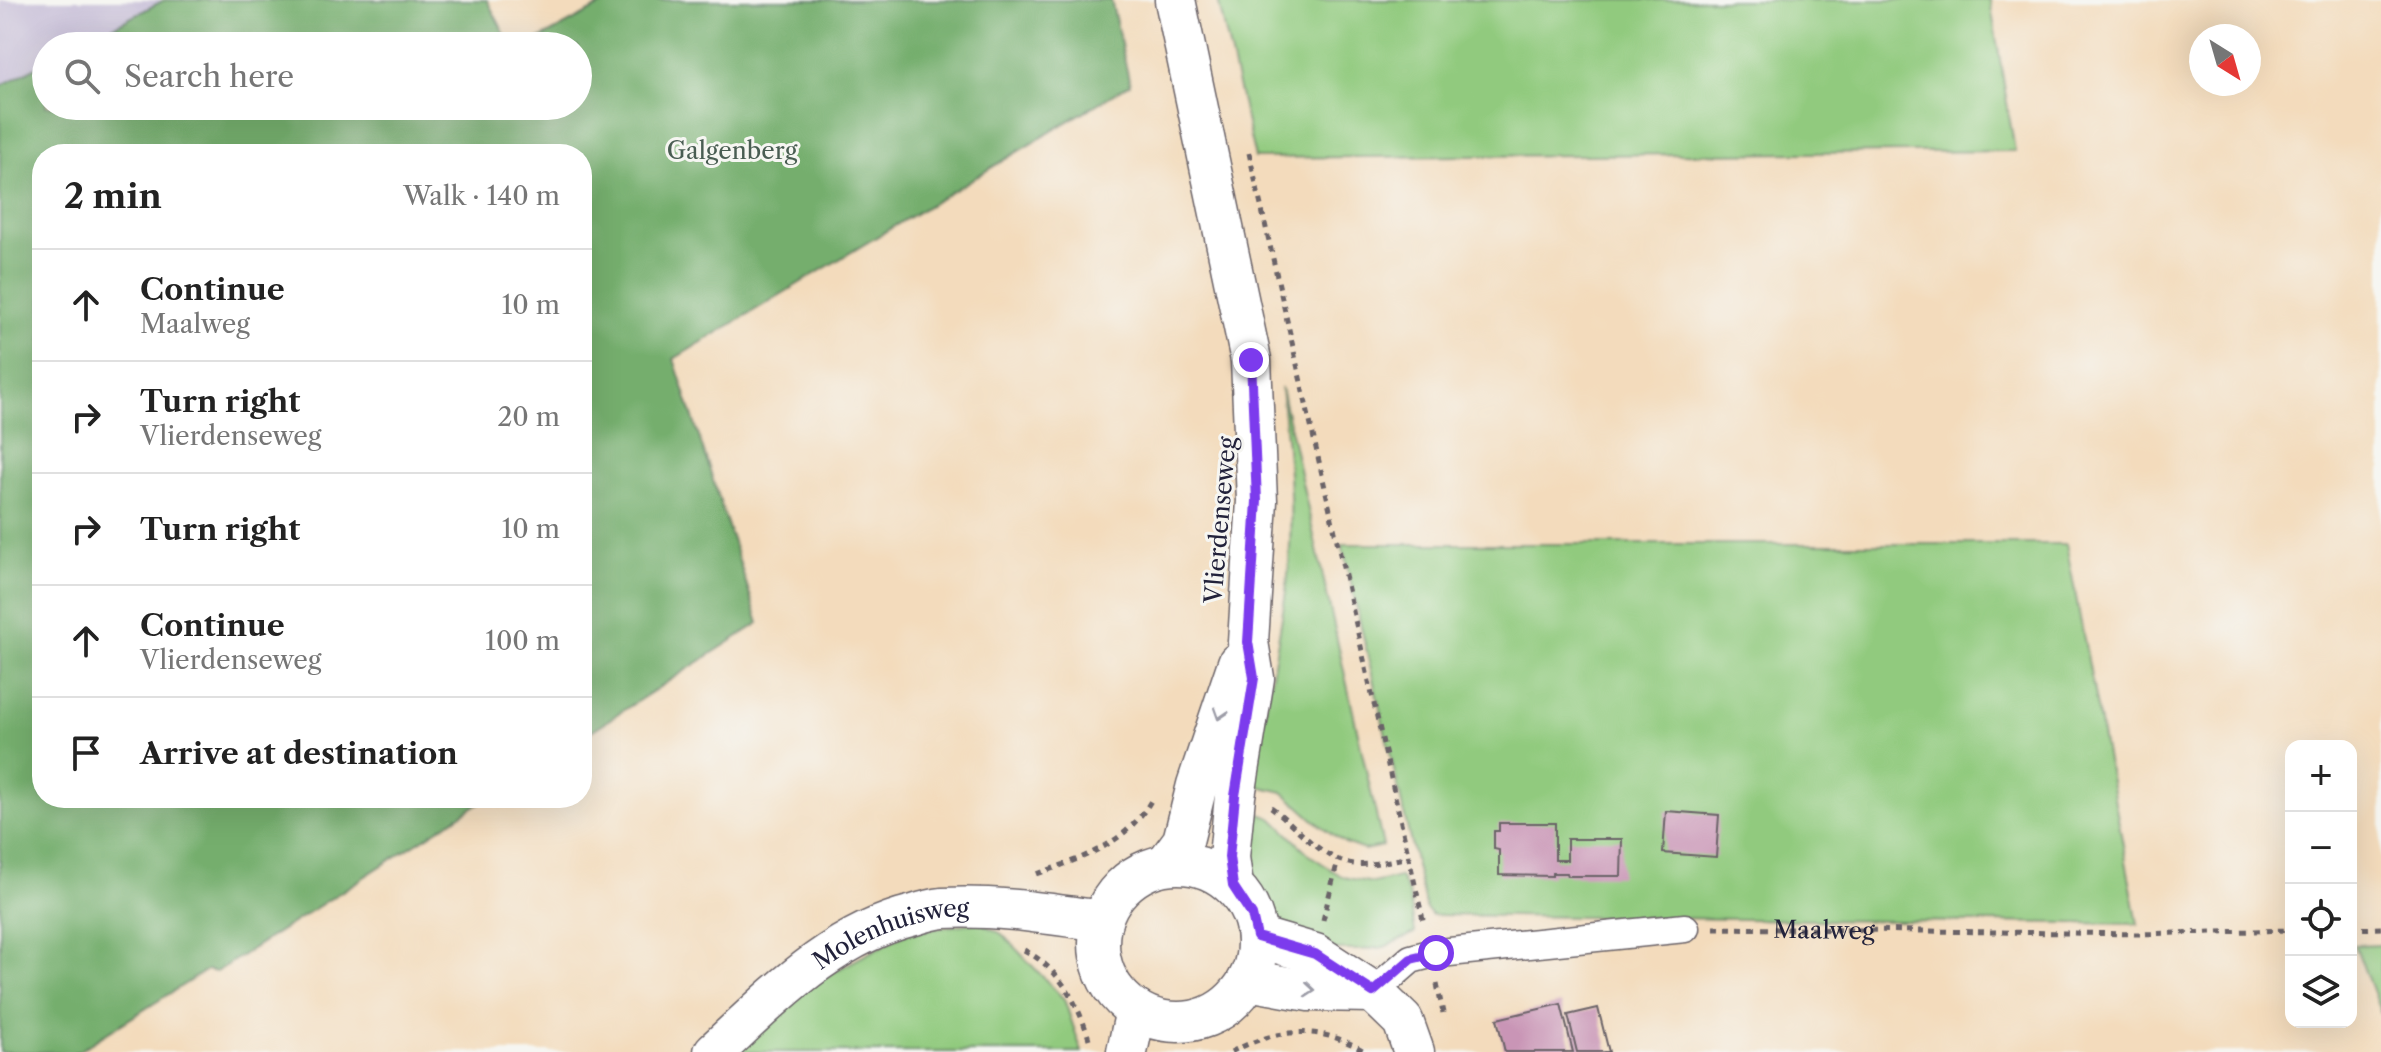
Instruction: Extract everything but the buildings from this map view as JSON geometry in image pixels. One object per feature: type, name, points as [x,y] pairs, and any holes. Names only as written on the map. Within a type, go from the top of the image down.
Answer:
[{"type":"main road","name":"Vlierdenseweg","points":[[1175,0],[1251,360],[1257,501],[1248,642],[1254,678],[1235,796],[1229,857],[1233,886]]},
{"type":"main road","name":"Vlierdenseweg","points":[[1166,864],[1183,841],[1228,687],[1248,642]]},
{"type":"main road","points":[[1166,864],[1201,867],[1221,876],[1233,886],[1252,915],[1257,937],[1256,956],[1248,980],[1232,1000],[1177,1037],[1160,1020],[1136,1010],[1113,988],[1105,972],[1099,938],[1102,921],[1112,899],[1130,881],[1166,864]]},
{"type":"main road","name":"Molenhuisweg","points":[[714,1052],[834,948],[890,921],[940,908],[1024,912],[1102,921]]},
{"type":"main road","points":[[1257,937],[1315,954],[1373,992],[1403,1021],[1414,1052]]},
{"type":"main road","points":[[1248,980],[1309,991],[1373,992]]},
{"type":"main road","points":[[1127,1052],[1136,1010]]},
{"type":"street","points":[[1373,992],[1411,959],[1430,954],[1685,928]]},
{"type":"path","points":[[1246,140],[1446,1024]]},
{"type":"path","points":[[1034,875],[1084,857],[1129,831],[1143,815],[1158,789]]},
{"type":"path","points":[[1338,860],[1355,864],[1410,857]]},
{"type":"path","name":"Maalweg","points":[[1685,928],[2139,934],[2285,930]]},
{"type":"path","points":[[2357,929],[2381,928]]},
{"type":"path","points":[[1018,948],[1043,962],[1071,994],[1082,1017],[1092,1052]]},
{"type":"path","points":[[1231,1052],[1259,1038],[1302,1030],[1338,1039],[1366,1052]]},
{"type":"shaded area","points":[[0,0],[164,0],[103,32],[32,32],[32,69],[0,86]]},
{"type":"green space","points":[[164,0],[487,0],[504,32],[103,32]]},
{"type":"green space","name":"Galgenberg","points":[[611,0],[1111,0],[1130,84],[674,359],[759,623],[592,731],[592,144],[32,144],[32,808],[471,808],[216,972],[207,970],[77,1052],[0,1052],[0,86],[32,69],[32,120],[592,120],[592,32],[553,32]]},
{"type":"green space","points":[[1218,0],[1990,0],[2015,151],[1255,158]]},
{"type":"green space","points":[[1281,388],[1383,846],[1364,850],[1345,843],[1321,826],[1283,792],[1253,785],[1289,559],[1290,486]]},
{"type":"green space","points":[[1342,544],[2066,544],[2138,924],[1432,915],[1426,909]]},
{"type":"green space","points":[[1246,809],[1272,818],[1311,856],[1343,877],[1373,883],[1400,877],[1409,894],[1415,933],[1384,947],[1361,950],[1332,950],[1299,939],[1270,909],[1250,879]]},
{"type":"green space","points":[[979,922],[1002,934],[1064,999],[1082,1052],[727,1052],[796,992],[906,933]]},
{"type":"green space","points":[[2381,944],[2381,1014],[2357,950],[2357,945]]},
{"type":"route","points":[[1251,360],[1257,501],[1248,642],[1254,678],[1235,796],[1229,857],[1233,886],[1246,901],[1257,937],[1315,954],[1373,992],[1411,959],[1436,953]]}]
